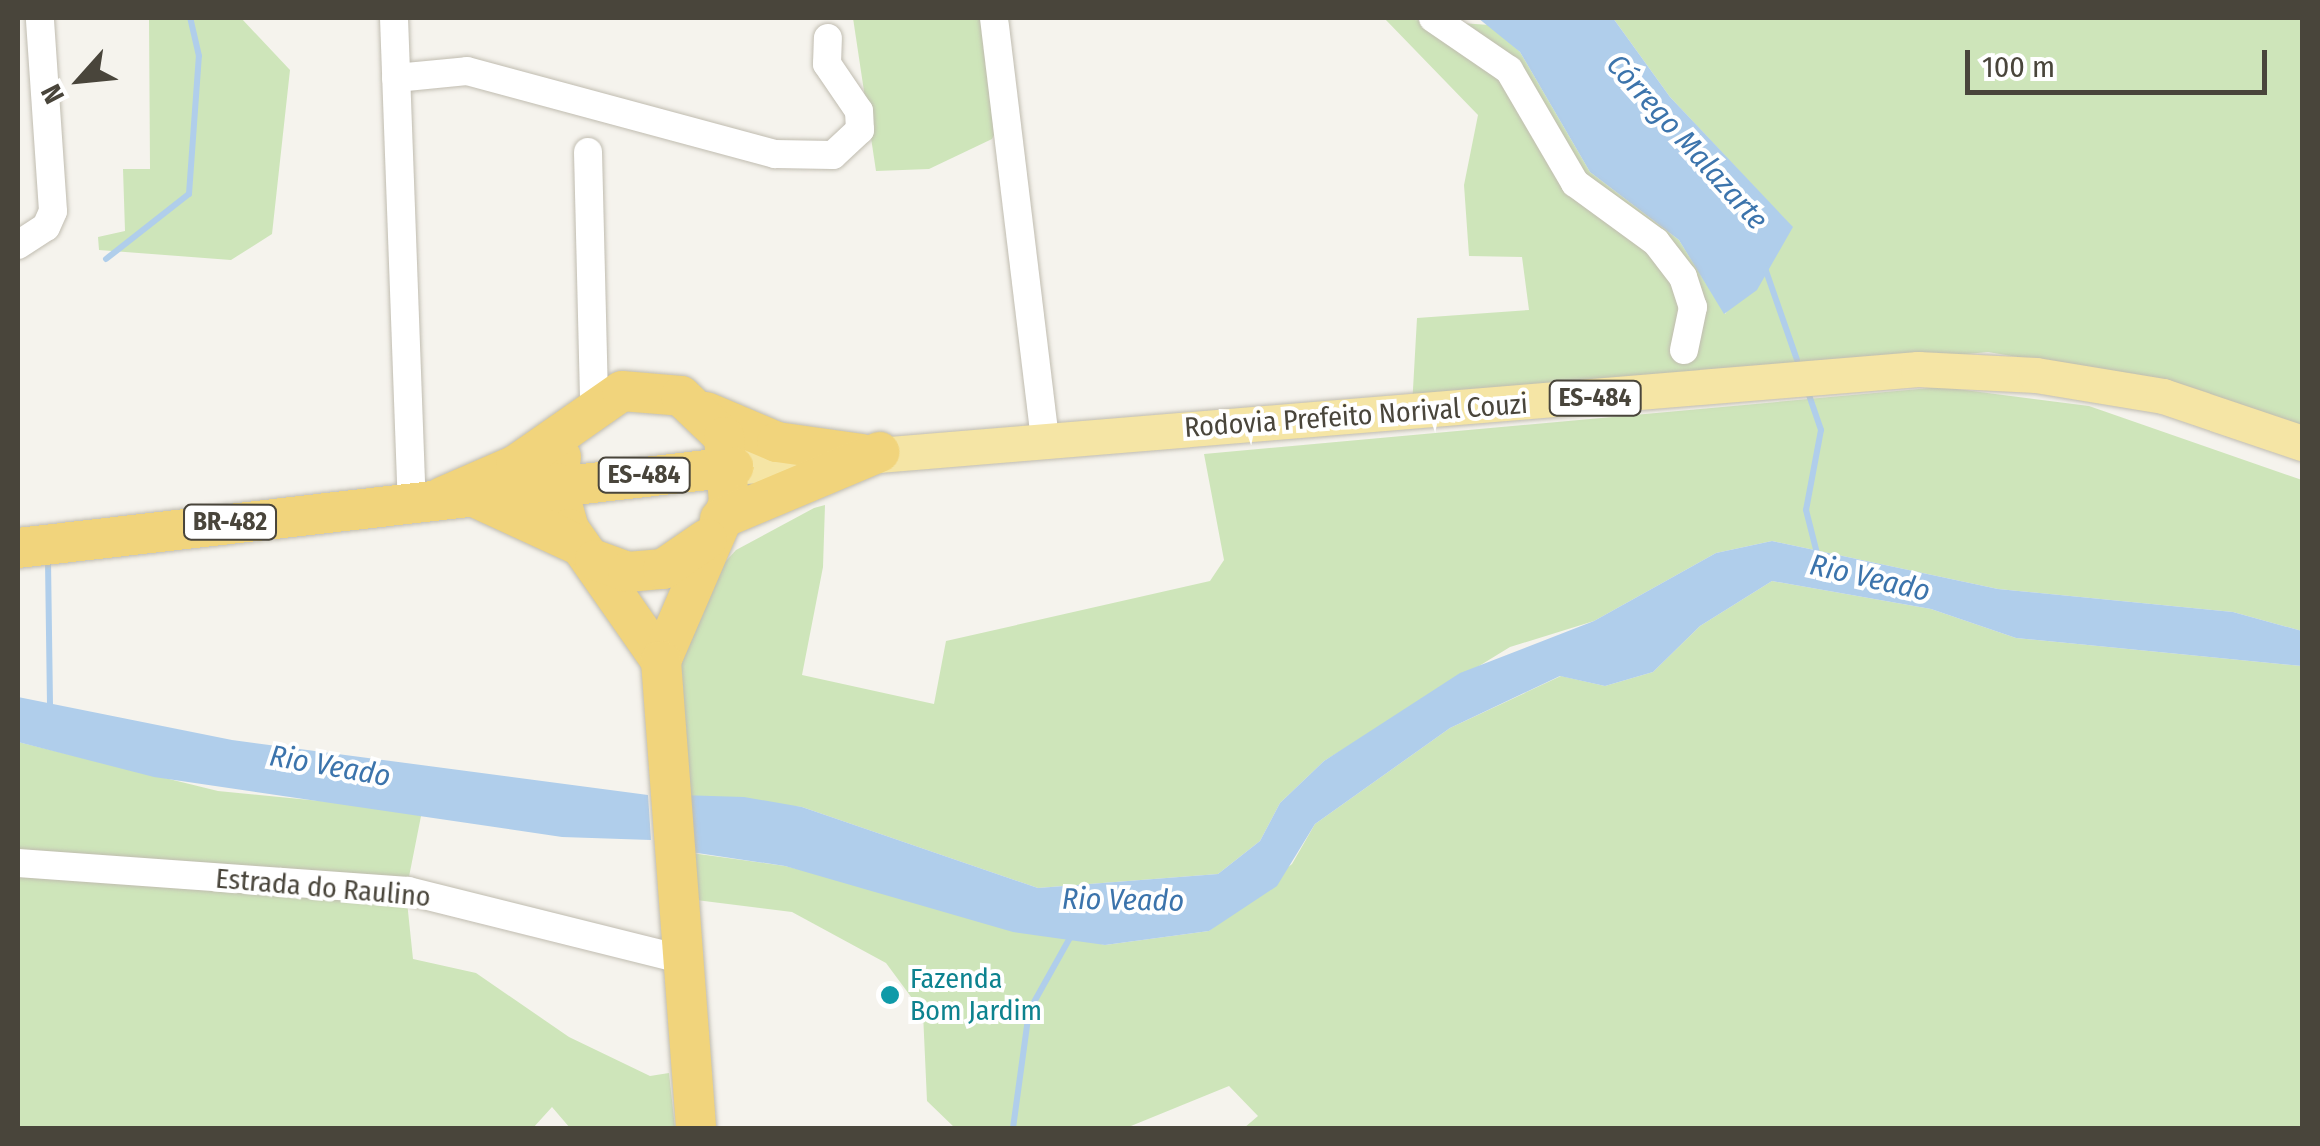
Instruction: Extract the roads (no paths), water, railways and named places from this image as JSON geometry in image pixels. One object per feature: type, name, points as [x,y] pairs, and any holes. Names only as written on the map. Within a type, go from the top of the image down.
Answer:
[{"type":"highway","name":"BR-482","points":[[18,548],[441,498],[516,465],[590,407],[651,388],[706,412]]},
{"type":"highway","points":[[590,407],[556,483],[588,553],[661,661]]},
{"type":"highway","points":[[706,412],[776,442],[871,453]]},
{"type":"highway","points":[[696,1128],[676,904],[672,786],[661,661],[716,526],[732,467],[706,412]]},
{"type":"highway","points":[[441,498],[628,572],[662,569],[716,526],[871,453]]},
{"type":"highway","name":"ES-484","points":[[441,498],[732,467]]},
{"type":"main road","name":"Rodovia Prefeito Norival Couzi","points":[[871,453],[1918,369],[2036,375],[2163,396],[2302,442]]},
{"type":"main road","name":"ES-484","points":[[732,467],[871,453]]},
{"type":"street","points":[[18,245],[46,227],[53,211],[40,18]]},
{"type":"street","points":[[394,18],[396,78],[441,498]]},
{"type":"street","points":[[994,18],[1045,437]]},
{"type":"street","points":[[1433,18],[1509,70],[1575,183],[1656,242],[1683,277],[1693,306],[1684,350]]},
{"type":"street","points":[[396,78],[467,71],[776,154],[834,156],[860,130],[859,111],[827,64],[828,38]]},
{"type":"street","points":[[588,152],[590,407]]},
{"type":"street","name":"Estrada do Raulino","points":[[18,863],[408,890],[681,959]]},
{"type":"water","points":[[1478,18],[1613,18],[1670,97],[1793,227],[1757,290],[1724,314],[1679,240],[1590,172],[1520,52]]},
{"type":"water","name":"Rio Veado","points":[[1772,541],[1998,589],[2233,612],[2302,631],[2302,666],[2016,638],[1931,609],[1772,581],[1700,626],[1653,672],[1605,686],[1560,676],[1450,728],[1315,824],[1277,886],[1209,931],[1105,945],[1013,932],[785,866],[684,851],[680,795],[744,797],[802,807],[1038,888],[1218,874],[1260,841],[1280,803],[1324,761],[1460,673],[1594,621],[1716,553]]},
{"type":"water","name":"Rio Veado","points":[[18,697],[232,740],[648,795],[651,840],[562,837],[154,777],[18,742]]},
{"type":"waterway","points":[[106,259],[189,194],[199,56],[190,18]]},
{"type":"waterway","name":"Córrego Malazarte","points":[[1765,268],[1797,360]]},
{"type":"waterway","name":"Córrego Malazarte","points":[[1809,395],[1821,430],[1806,510],[1817,553]]},
{"type":"waterway","points":[[48,561],[50,707]]},
{"type":"waterway","points":[[1013,1128],[1029,1011],[1072,934]]},
{"type":"place","name":"Fazenda Bom Jardim","points":[[890,995]]}]
